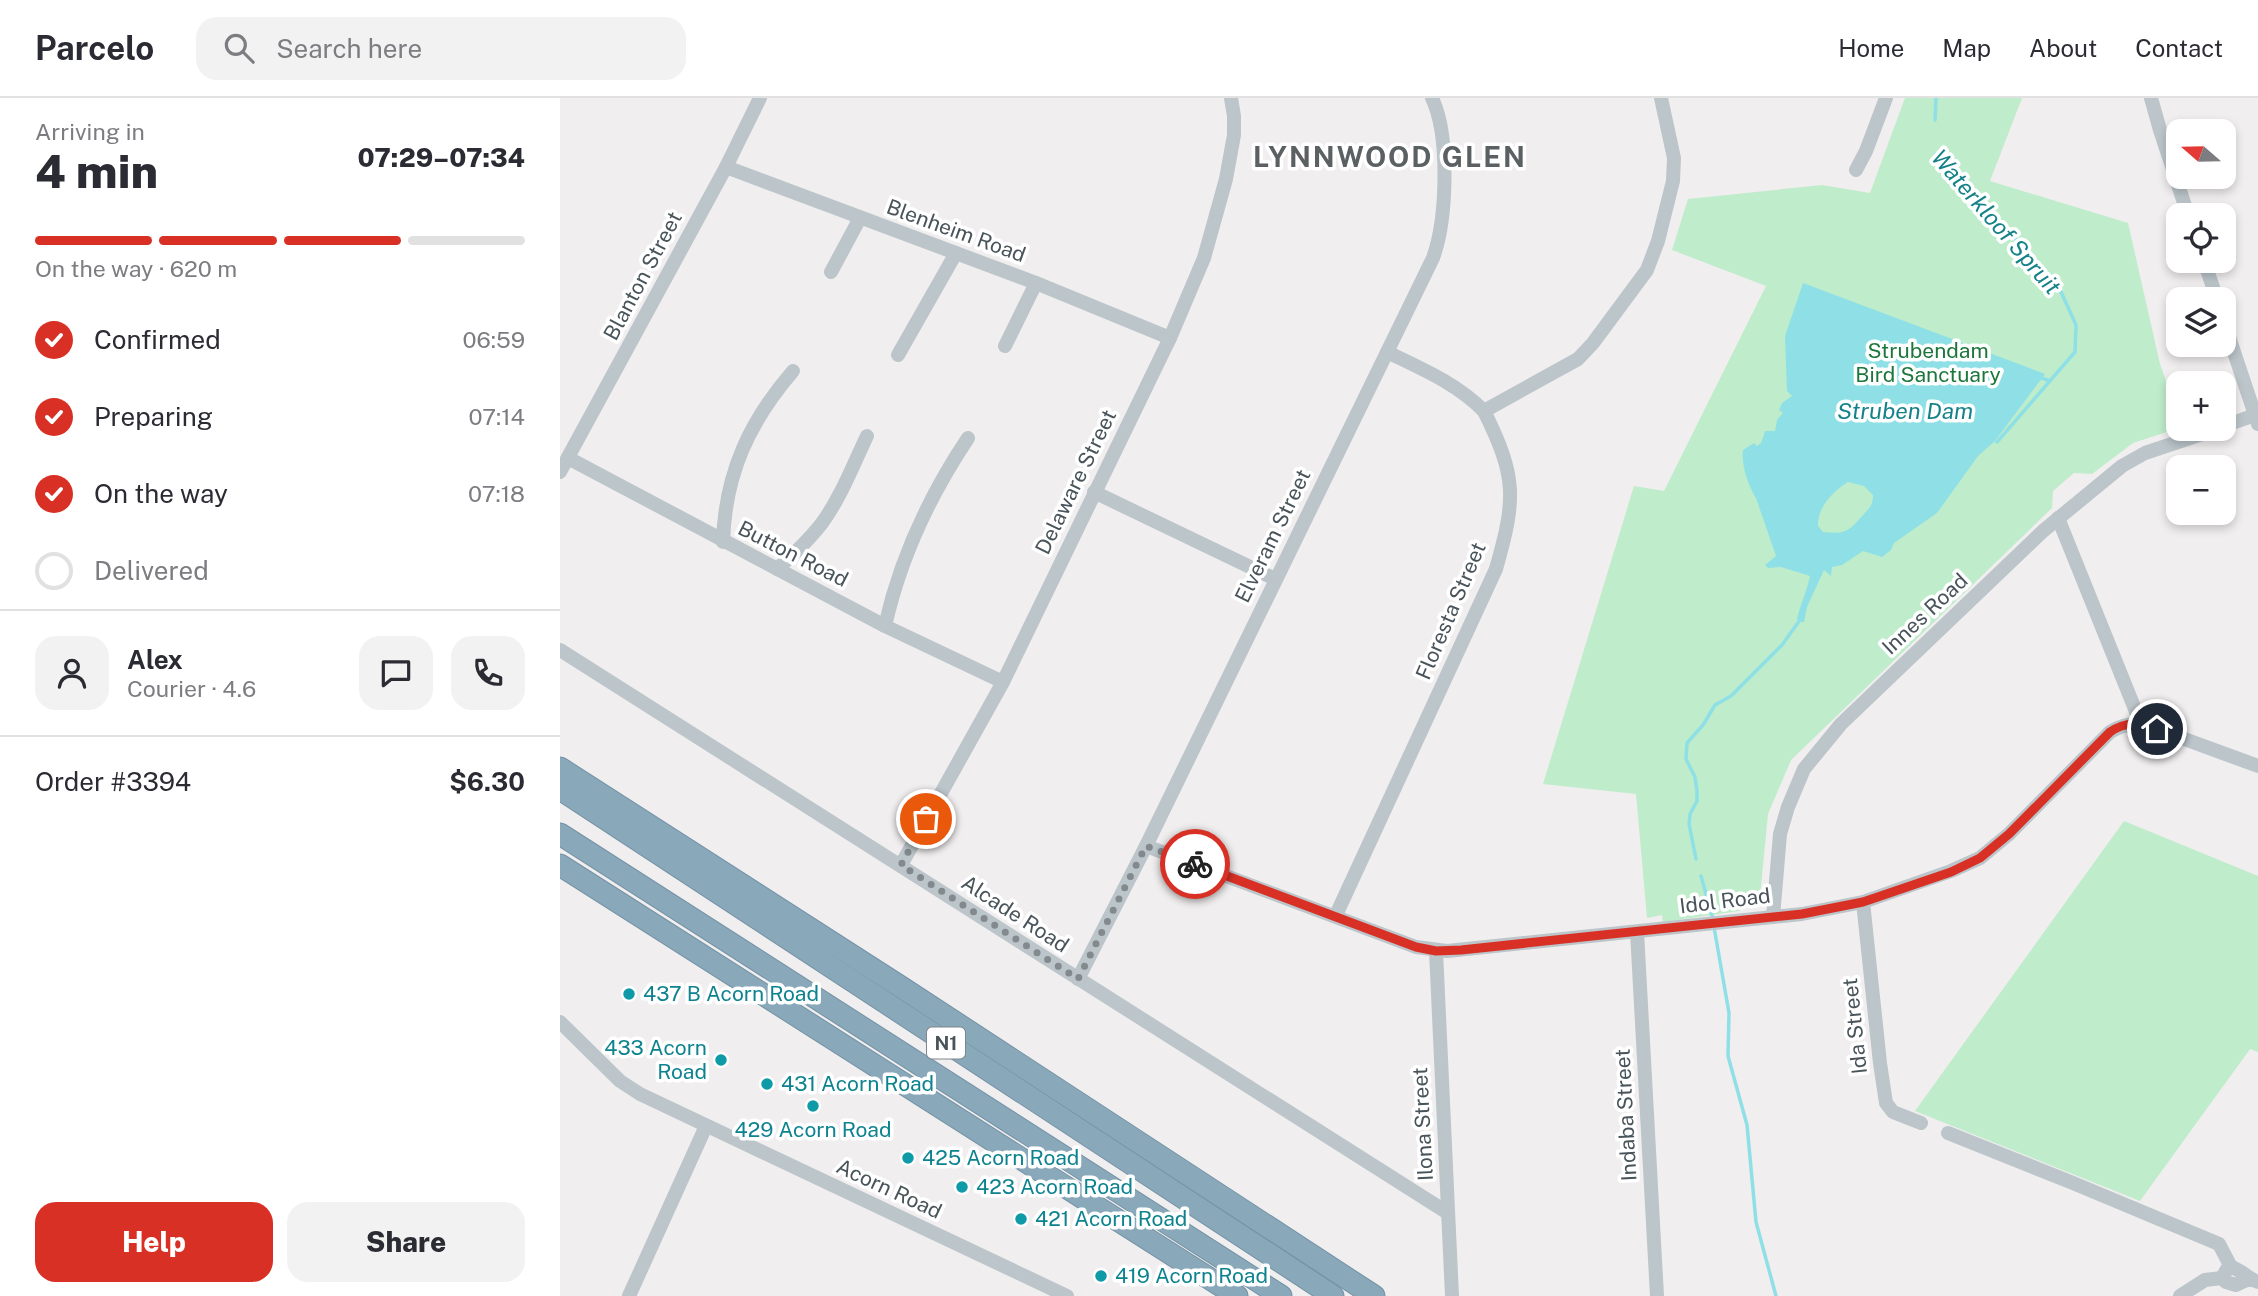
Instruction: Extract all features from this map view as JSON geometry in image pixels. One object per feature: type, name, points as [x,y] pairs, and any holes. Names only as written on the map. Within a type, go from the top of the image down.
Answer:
[{"type":"highway","points":[[560,765],[1371,1293]]},
{"type":"highway","name":"N1","points":[[560,789],[1333,1296]]},
{"type":"highway","name":"N1","points":[[560,834],[1281,1296]]},
{"type":"highway","points":[[560,865],[1237,1296]]},
{"type":"street","name":"Blanton Street","points":[[560,472],[726,167],[760,98]]},
{"type":"street","name":"Delaware Street","points":[[901,865],[1003,682],[1170,338],[1204,258],[1226,179],[1234,135],[1231,98]]},
{"type":"street","name":"Elveram Street","points":[[1078,979],[1146,846],[1433,258],[1441,229],[1443,137],[1432,98]]},
{"type":"street","points":[[1387,352],[1452,383],[1469,395],[1484,411],[1578,359],[1647,270],[1658,241],[1669,206],[1674,158],[1661,98]]},
{"type":"street","points":[[1856,170],[1886,98]]},
{"type":"street","points":[[2151,98],[2184,203]]},
{"type":"street","name":"Blenheim Road","points":[[726,167],[1036,283],[1170,338]]},
{"type":"street","points":[[831,272],[860,218]]},
{"type":"street","points":[[898,355],[956,253]]},
{"type":"street","points":[[1005,346],[1036,283]]},
{"type":"street","points":[[2236,357],[2256,419],[2236,423]]},
{"type":"street","points":[[723,541],[726,502],[742,447],[776,390],[793,371]]},
{"type":"street","name":"Floresta Street","points":[[1336,915],[1496,569],[1508,517],[1510,483],[1503,453],[1484,411]]},
{"type":"street","points":[[777,569],[804,544],[824,520],[867,436]]},
{"type":"street","points":[[885,625],[891,600],[923,516],[968,438]]},
{"type":"street","name":"Innes Road","points":[[1773,917],[1782,826],[1795,786],[1813,757],[1868,697],[2058,518],[2134,458],[2183,441]]},
{"type":"street","name":"Button Road","points":[[568,458],[885,625],[1003,682]]},
{"type":"street","points":[[1094,492],[1275,579]]},
{"type":"street","points":[[2058,518],[2141,724],[2258,766]]},
{"type":"street","name":"Alcade Road","points":[[560,650],[1448,1213]]},
{"type":"street","name":"Idol Road","points":[[1146,846],[1416,947],[1436,951],[1823,911],[1863,902],[1951,872],[1980,858],[2009,834],[2110,732],[2126,724],[2141,724]]},
{"type":"street","name":"Ida Street","points":[[1863,902],[1886,1103],[1893,1112],[1921,1123]]},
{"type":"street","name":"Indaba Street","points":[[1637,932],[1657,1296]]},
{"type":"street","name":"Ilona Street","points":[[1436,951],[1452,1296]]},
{"type":"street","name":"Acorn Road","points":[[560,1022],[625,1085],[706,1126],[1067,1296]]},
{"type":"street","points":[[629,1296],[706,1126]]},
{"type":"street","points":[[1948,1133],[2219,1244],[2226,1282],[2236,1286],[2254,1280]]},
{"type":"street","points":[[2180,1296],[2200,1283],[2226,1272]]},
{"type":"green space","name":"Strubendam Bird Sanctuary","points":[[1905,98],[2022,98],[1990,181],[2128,223],[2166,381],[2166,432],[2133,443],[2092,474],[2074,473],[2053,491],[2052,508],[1791,760],[1768,814],[1760,896],[1739,911],[1663,922],[1662,915],[1647,918],[1636,794],[1543,784],[1634,486],[1664,491],[1766,286],[1672,250],[1688,199],[1822,185],[1870,193]]},
{"type":"green space","points":[[2124,821],[2258,876],[2258,1052],[2250,1049],[2140,1201],[1915,1111]]},
{"type":"water","name":"Struben Dam","points":[[1803,283],[2045,374],[1995,441],[1978,456],[1937,513],[1894,543],[1891,550],[1882,557],[1863,551],[1842,565],[1832,567],[1831,576],[1824,570],[1807,607],[1804,622],[1797,619],[1810,576],[1781,567],[1768,568],[1765,565],[1776,556],[1743,462],[1743,450],[1754,443],[1757,446],[1761,443],[1765,431],[1775,431],[1777,420],[1783,413],[1779,410],[1782,403],[1792,396],[1787,391],[1785,336]],"holes":[[[1848,482],[1864,486],[1873,495],[1871,504],[1854,525],[1846,531],[1823,532],[1818,526],[1818,519],[1832,495]]]},
{"type":"waterway","name":"Waterkloof Spruit","points":[[1935,120],[1936,98]]},
{"type":"waterway","name":"Waterkloof Spruit","points":[[1936,154],[2057,283],[2076,325],[2075,352],[1997,442]]},
{"type":"waterway","name":"Waterkloof Spruit","points":[[2039,377],[2050,381]]},
{"type":"waterway","name":"Waterkloof Spruit","points":[[1696,859],[1689,824],[1690,814],[1697,801],[1697,791],[1695,777],[1686,759],[1687,743],[1703,725],[1715,705],[1731,696],[1782,645],[1802,617]]},
{"type":"waterway","name":"Waterkloof Spruit","points":[[1701,876],[1713,919]]},
{"type":"waterway","name":"Waterkloof Spruit","points":[[1714,927],[1729,1013],[1728,1056],[1747,1125],[1756,1222],[1776,1296]]},
{"type":"way so far","points":[[926,819],[901,865],[1078,979],[1146,846],[1195,864]]},
{"type":"place","name":"437 B Acorn Road","points":[[629,994]]},
{"type":"place","name":"433 Acorn Road","points":[[721,1060]]},
{"type":"place","name":"431 Acorn Road","points":[[767,1084]]},
{"type":"place","name":"429 Acorn Road","points":[[813,1106]]},
{"type":"place","name":"425 Acorn Road","points":[[908,1158]]},
{"type":"place","name":"423 Acorn Road","points":[[962,1187]]},
{"type":"place","name":"421 Acorn Road","points":[[1021,1219]]},
{"type":"place","name":"419 Acorn Road","points":[[1101,1276]]},
{"type":"district","name":"LYNNWOOD GLEN","points":[[1390,157]]},
{"type":"route","points":[[1195,864],[1416,947],[1436,951],[1823,911],[1863,902],[1951,872],[1980,858],[1993,849],[2110,732],[2120,726],[2134,723],[2157,729]]}]
